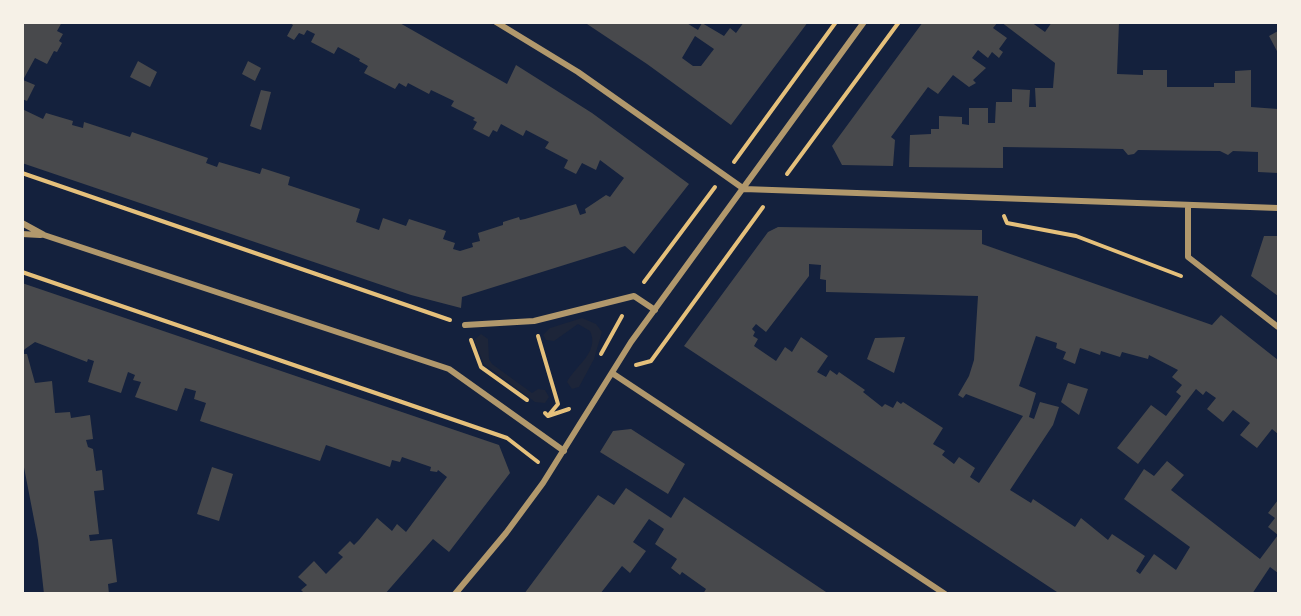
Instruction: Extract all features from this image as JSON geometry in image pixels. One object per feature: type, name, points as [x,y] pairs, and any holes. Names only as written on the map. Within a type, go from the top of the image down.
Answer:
[{"type":"street","points":[[496,22],[578,72],[744,189],[1278,208]]},
{"type":"street","points":[[455,594],[506,533],[550,472],[655,310],[864,22]]},
{"type":"street","points":[[1188,206],[1188,256],[1278,327]]},
{"type":"street","points":[[22,223],[44,235],[449,369],[564,451]]},
{"type":"street","points":[[22,234],[44,235]]},
{"type":"street","points":[[465,325],[534,321],[634,296],[655,310]]},
{"type":"street","points":[[612,374],[945,594]]},
{"type":"path","points":[[22,172],[465,325],[481,367],[529,402]]},
{"type":"path","points":[[996,199],[1007,223],[1076,236],[1187,279],[1206,271]]},
{"type":"path","points":[[22,272],[507,438],[550,472]]},
{"type":"path","points":[[534,321],[558,404],[536,432]]},
{"type":"path","points":[[548,416],[570,409],[575,400]]},
{"type":"path","points":[[539,409],[548,416]]},
{"type":"shaded area","points":[[582,318],[596,324],[602,332],[594,359],[579,387],[572,389],[567,382],[592,346],[590,331],[578,324],[554,341],[546,340],[543,335],[550,328]]},
{"type":"shaded area","points":[[481,334],[488,339],[489,359],[492,364],[532,393],[538,389],[545,390],[549,397],[545,403],[535,402],[484,364],[474,340]]},
{"type":"building","points":[[22,22],[62,22],[57,31],[63,34],[59,41],[62,43],[57,52],[54,51],[47,64],[35,58],[23,80],[35,85],[27,101],[22,99]]},
{"type":"building","points":[[288,22],[398,22],[507,84],[516,65],[592,113],[689,184],[634,254],[625,246],[462,297],[461,308],[411,295],[22,163],[22,109],[43,119],[46,113],[73,121],[72,125],[83,128],[84,122],[130,137],[132,132],[208,158],[206,163],[217,167],[219,162],[260,174],[262,168],[290,177],[288,185],[360,209],[356,222],[379,230],[383,218],[406,226],[409,219],[446,231],[443,239],[455,243],[453,249],[460,251],[473,247],[472,243],[480,241],[478,233],[519,217],[520,220],[525,219],[576,204],[580,215],[586,213],[585,209],[606,195],[610,197],[624,178],[600,160],[596,170],[582,163],[576,174],[564,168],[568,160],[545,148],[549,142],[526,130],[523,136],[501,124],[497,132],[493,130],[489,137],[473,129],[477,122],[473,120],[475,118],[451,106],[454,101],[431,90],[429,94],[408,83],[406,87],[399,83],[395,89],[364,73],[368,66],[359,61],[360,59],[338,47],[334,54],[311,42],[315,34],[307,30],[304,35],[299,33],[294,40],[287,36],[293,25]]},
{"type":"building","points":[[584,22],[685,22],[698,30],[702,23],[724,36],[730,28],[736,33],[744,22],[808,22],[731,125]],"holes":[[[695,36],[714,49],[701,66],[693,66],[682,58]]]},
{"type":"building","points":[[923,22],[998,22],[993,28],[1007,38],[999,49],[1003,52],[999,58],[992,52],[988,58],[978,50],[972,58],[986,68],[973,80],[976,83],[969,87],[953,75],[938,94],[928,87],[891,137],[895,140],[893,166],[842,165],[832,146]]},
{"type":"building","points":[[1001,22],[1031,22],[1045,32],[1052,22],[1119,22],[1117,74],[1143,75],[1143,70],[1167,70],[1167,87],[1214,87],[1214,83],[1235,83],[1235,71],[1251,70],[1251,107],[1278,109],[1278,173],[1258,172],[1258,152],[1233,151],[1228,155],[1220,151],[1138,150],[1128,155],[1123,149],[1070,148],[1003,147],[1003,168],[909,167],[910,135],[931,134],[931,129],[939,129],[939,116],[962,117],[962,124],[969,125],[969,108],[988,108],[988,123],[995,123],[996,102],[1012,102],[1012,89],[1030,90],[1029,107],[1036,107],[1035,88],[1053,88],[1055,63]]},
{"type":"building","points":[[1278,31],[1278,53],[1269,36]]},
{"type":"building","points":[[138,61],[157,72],[150,87],[130,77]]},
{"type":"building","points":[[248,61],[261,68],[255,81],[242,74]]},
{"type":"building","points":[[261,90],[271,92],[261,130],[250,126]]},
{"type":"building","points":[[778,227],[982,230],[982,244],[1212,325],[1221,315],[1278,360],[1278,434],[1272,429],[1257,448],[1240,435],[1250,423],[1233,410],[1223,422],[1207,409],[1216,398],[1206,391],[1203,395],[1196,389],[1138,464],[1117,448],[1151,405],[1166,416],[1181,396],[1176,392],[1182,385],[1172,377],[1178,370],[1149,355],[1148,359],[1122,352],[1120,357],[1101,351],[1100,355],[1080,348],[1075,364],[1063,359],[1066,352],[1056,348],[1057,343],[1036,336],[1019,386],[1036,393],[1029,417],[1034,419],[1040,402],[1059,407],[1053,425],[1010,490],[1031,503],[1033,499],[1075,527],[1081,518],[1108,540],[1112,534],[1145,556],[1136,571],[1140,574],[1154,554],[1176,570],[1190,547],[1124,499],[1144,469],[1154,476],[1167,461],[1184,475],[1171,490],[1260,559],[1278,535],[1278,573],[1270,567],[1252,594],[1060,594],[684,346],[768,232]],"holes":[[[809,264],[821,265],[820,279],[826,280],[826,292],[978,296],[974,360],[969,376],[958,395],[963,398],[966,394],[1023,416],[979,483],[970,477],[975,468],[959,457],[954,464],[942,455],[945,451],[933,444],[943,428],[903,402],[901,404],[897,401],[893,408],[885,404],[882,407],[863,392],[865,390],[839,372],[837,375],[830,370],[826,377],[817,372],[828,356],[801,337],[792,352],[785,347],[776,361],[754,346],[758,339],[753,336],[755,332],[752,329],[756,324],[766,332],[809,276]]]},
{"type":"building","points":[[1264,236],[1278,236],[1278,296],[1251,276]]},
{"type":"building","points":[[22,283],[499,445],[510,473],[449,552],[433,539],[385,594],[305,594],[301,590],[307,585],[298,577],[314,561],[326,574],[343,557],[338,553],[350,541],[354,545],[377,518],[392,531],[397,524],[406,532],[447,477],[438,470],[437,472],[430,471],[431,467],[402,457],[400,462],[392,460],[390,467],[326,445],[320,461],[200,421],[206,403],[194,399],[196,391],[185,388],[177,411],[135,397],[141,382],[133,380],[135,375],[128,372],[121,393],[88,382],[94,361],[88,359],[87,362],[35,342],[22,353]]},
{"type":"building","points":[[905,337],[894,373],[867,359],[875,338]]},
{"type":"building","points":[[22,354],[27,354],[35,383],[52,381],[55,413],[70,412],[71,418],[90,415],[93,439],[86,440],[88,447],[93,449],[96,471],[102,470],[104,490],[94,491],[99,534],[89,535],[90,541],[112,539],[117,582],[108,584],[109,594],[44,594],[38,540],[22,457]]},
{"type":"building","points":[[1068,383],[1088,389],[1079,415],[1061,402]]},
{"type":"building","points":[[631,429],[685,464],[668,494],[600,452],[613,431]]},
{"type":"building","points":[[212,467],[233,474],[219,521],[197,514]]},
{"type":"building","points":[[626,488],[671,518],[684,497],[829,594],[703,594],[706,589],[682,572],[680,575],[671,568],[677,559],[655,544],[664,529],[649,519],[633,542],[646,551],[630,573],[622,566],[600,594],[524,594],[598,495],[614,505]]},
{"type":"building","points":[[1278,500],[1278,535],[1268,527],[1275,518],[1268,513]]}]
